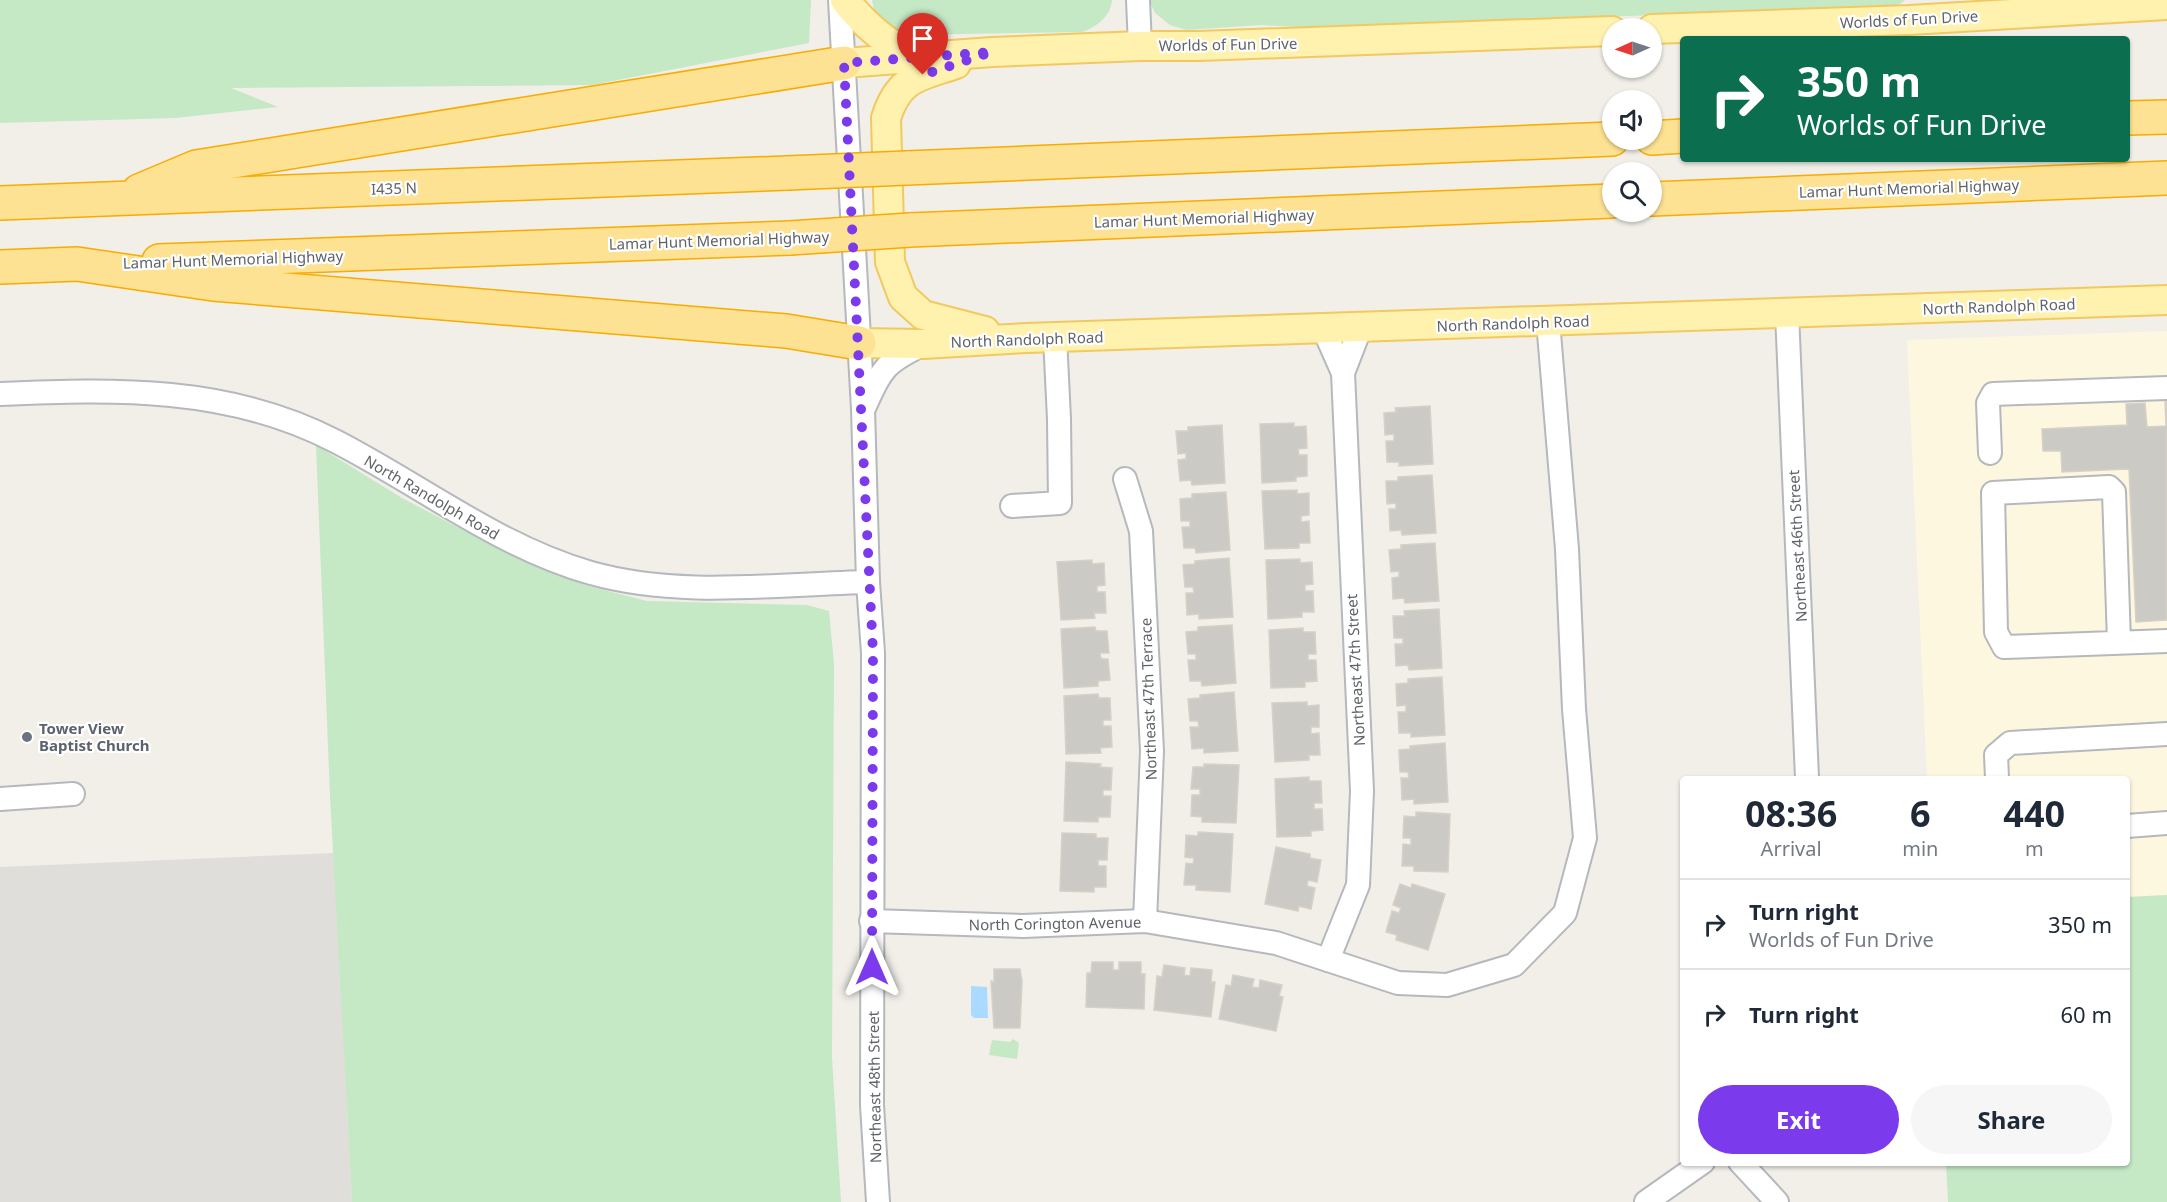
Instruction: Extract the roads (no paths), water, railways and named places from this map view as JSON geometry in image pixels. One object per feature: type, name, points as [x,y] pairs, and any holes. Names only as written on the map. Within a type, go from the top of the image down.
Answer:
[{"type":"highway","points":[[121,199],[196,166],[844,63]]},
{"type":"highway","points":[[2130,118],[2167,117]]},
{"type":"highway","points":[[1662,137],[1680,136]]},
{"type":"highway","name":"I435 N","points":[[0,203],[1602,139]]},
{"type":"highway","name":"Lamar Hunt Memorial Highway","points":[[1662,199],[2167,178]]},
{"type":"highway","name":"Lamar Hunt Memorial Highway","points":[[77,264],[790,238],[910,230],[1602,201]]},
{"type":"highway","points":[[0,267],[77,264],[213,284],[786,331],[859,343]]},
{"type":"main road","points":[[845,0],[861,22],[885,41],[914,58]]},
{"type":"main road","name":"Worlds of Fun Drive","points":[[1662,28],[1913,10],[2167,2]]},
{"type":"main road","name":"Worlds of Fun Drive","points":[[844,63],[992,52],[1602,31]]},
{"type":"main road","points":[[992,52],[923,75],[900,87],[892,99],[886,128],[890,262],[903,297],[923,315],[959,326],[1026,338]]},
{"type":"main road","name":"North Randolph Road","points":[[859,343],[923,344],[1026,338],[1360,329],[2167,300]]},
{"type":"street","name":"Northeast 48th Street","points":[[840,0],[863,409],[868,582],[873,653],[872,1105],[878,1202]]},
{"type":"street","points":[[1138,0],[1140,46]]},
{"type":"street","name":"Northeast 46th Street","points":[[1787,313],[1807,776]]},
{"type":"street","name":"North Corington Avenue","points":[[871,921],[1023,927],[1145,921],[1276,943],[1398,983],[1447,985],[1514,965],[1565,913],[1585,838],[1574,709],[1567,549],[1548,321]]},
{"type":"street","name":"Northeast 47th Street","points":[[1343,374],[1360,329]]},
{"type":"street","name":"Northeast 47th Street","points":[[1324,330],[1343,374],[1362,791],[1358,885],[1328,960]]},
{"type":"street","points":[[1012,506],[1060,503],[1055,337]]},
{"type":"street","points":[[863,409],[878,379],[893,359],[923,344]]},
{"type":"street","points":[[1990,453],[1988,403],[1993,394],[2167,388]]},
{"type":"street","name":"North Randolph Road","points":[[0,394],[106,389],[146,391],[223,403],[261,413],[334,440],[508,541],[538,555],[592,573],[636,583],[679,587],[868,582]]},
{"type":"street","name":"Northeast 47th Terrace","points":[[1125,479],[1141,531],[1152,752],[1145,921]]},
{"type":"street","points":[[2119,642],[2114,492],[2109,487],[1993,493],[1996,632],[2004,647],[2167,640]]},
{"type":"street","points":[[1997,776],[1996,755],[2010,743],[2167,734]]},
{"type":"street","points":[[0,799],[73,794]]},
{"type":"street","points":[[2130,826],[2167,824]]},
{"type":"street","points":[[1646,1202],[1697,1166]]},
{"type":"street","points":[[1744,1166],[1777,1202]]},
{"type":"water","points":[[971,986],[987,987],[988,1018],[974,1018],[971,1015]]},
{"type":"place","name":"Tower View Baptist Church","points":[[27,737]]}]
